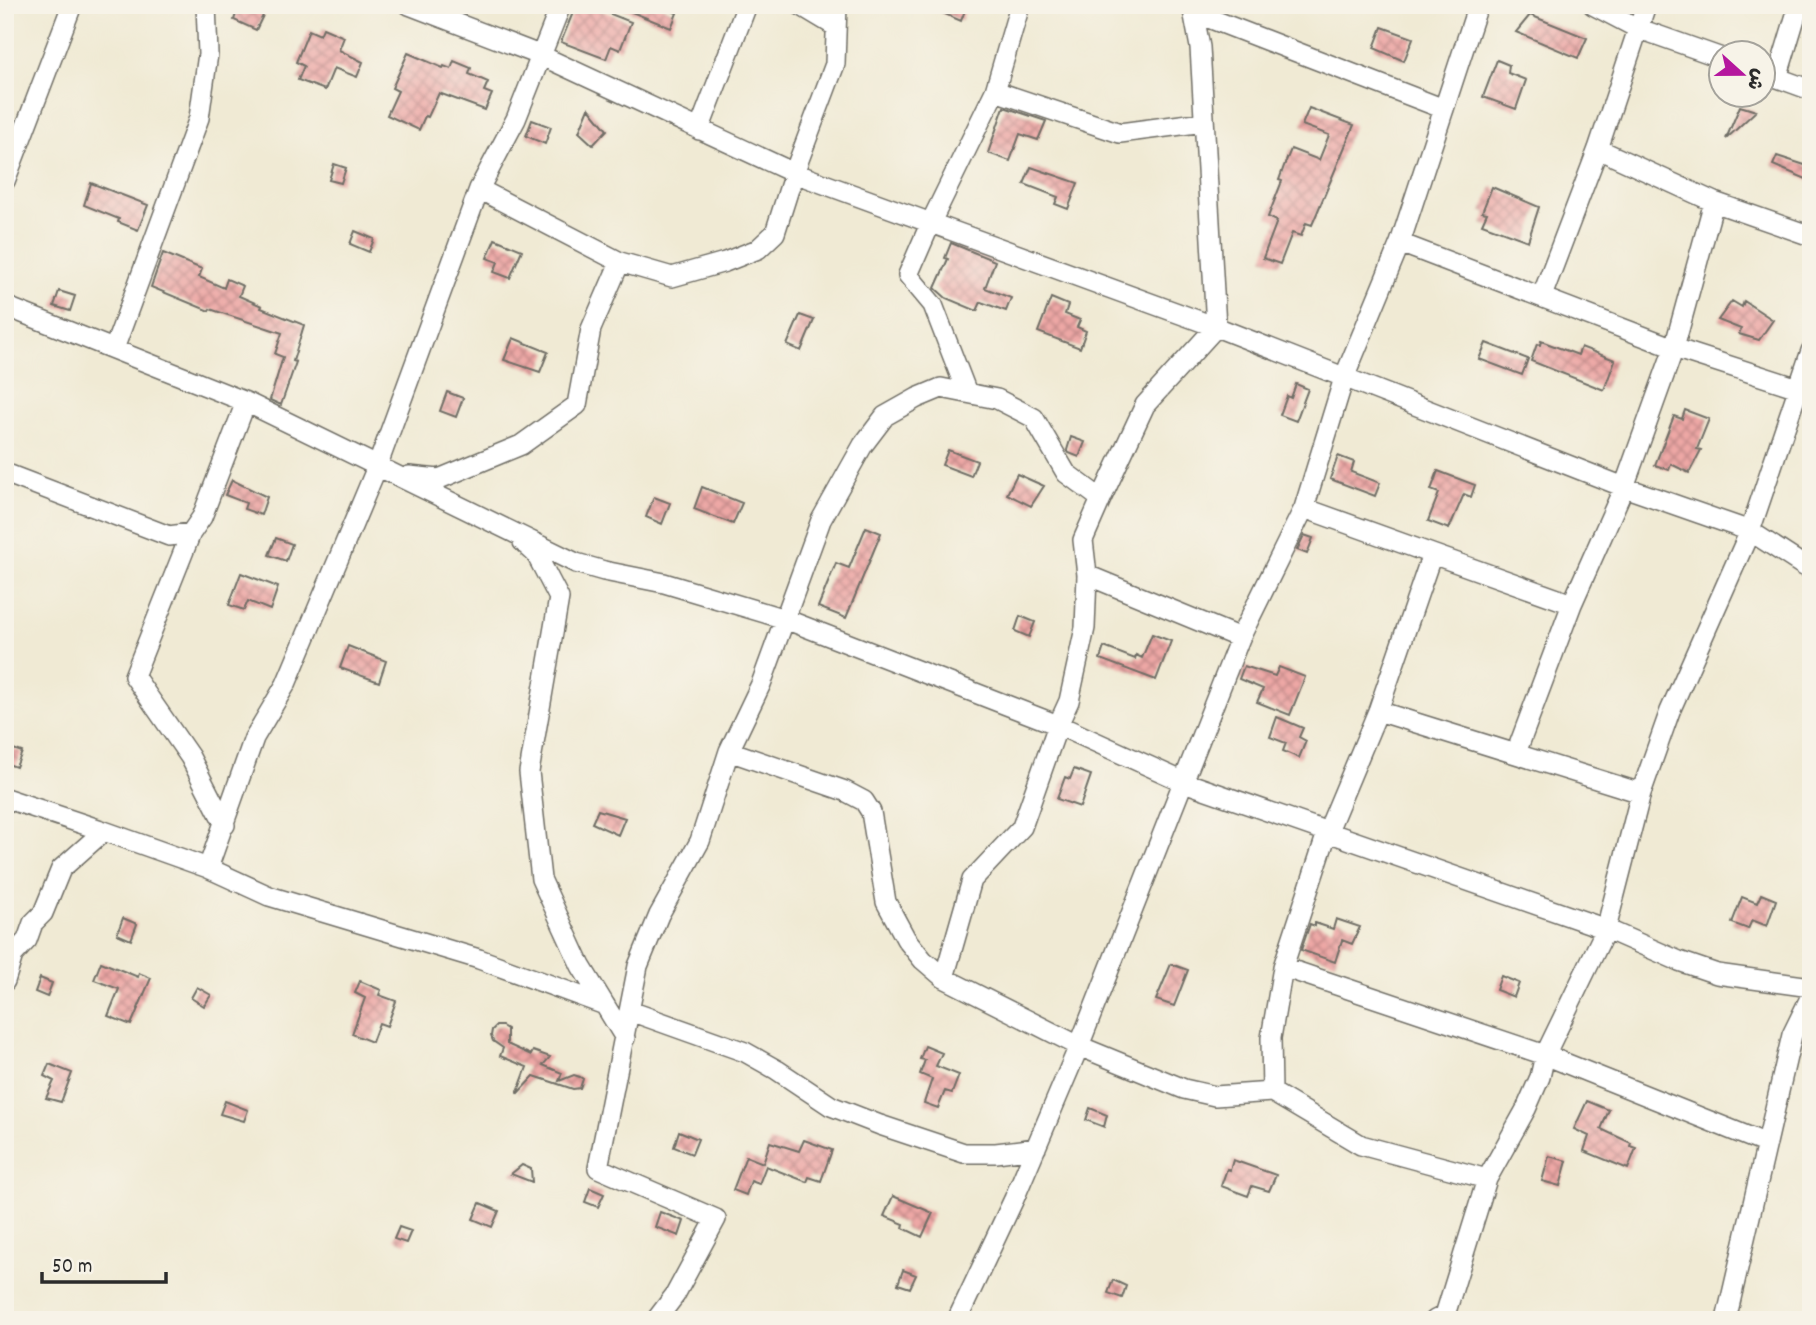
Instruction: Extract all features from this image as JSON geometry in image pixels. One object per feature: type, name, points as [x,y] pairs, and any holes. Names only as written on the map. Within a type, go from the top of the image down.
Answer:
[{"type":"street","points":[[7,171],[72,5]]},
{"type":"street","points":[[114,349],[199,118],[208,54],[206,5]]},
{"type":"street","points":[[409,5],[542,56],[794,173],[1216,327],[1624,486],[1750,531],[1804,566],[1811,567]]},
{"type":"street","points":[[208,868],[254,738],[286,684],[385,471],[479,189],[516,119],[561,5]]},
{"type":"street","points":[[699,130],[747,5]]},
{"type":"street","points":[[800,5],[835,26]]},
{"type":"street","points":[[479,189],[620,262],[672,277],[725,262],[758,249],[775,233],[794,173],[835,64],[837,5]]},
{"type":"street","points":[[967,393],[933,305],[908,275],[995,91],[1020,5]]},
{"type":"street","points":[[957,1320],[1036,1148],[1079,1046],[1240,638],[1304,508],[1344,378],[1400,243],[1478,5]]},
{"type":"street","points":[[1592,5],[1637,28],[1708,53]]},
{"type":"street","points":[[1542,296],[1598,149],[1646,5]]},
{"type":"street","points":[[1778,56],[1799,5]]},
{"type":"street","points":[[1193,8],[1444,108]]},
{"type":"street","points":[[944,978],[972,880],[1022,827],[1069,701],[1085,628],[1087,575],[1083,540],[1145,405],[1216,327],[1200,47],[1193,8]]},
{"type":"street","points":[[1778,79],[1811,90]]},
{"type":"street","points":[[995,91],[1121,134],[1204,122]]},
{"type":"street","points":[[1598,149],[1714,202],[1811,236]]},
{"type":"street","points":[[1516,753],[1572,604],[1624,486],[1674,348],[1714,202]]},
{"type":"street","points":[[1400,243],[1674,348],[1798,388]]},
{"type":"street","points":[[385,471],[439,479],[521,445],[578,405],[591,329],[620,262]]},
{"type":"street","points":[[5,306],[246,402],[576,563],[664,583],[785,619],[1058,725],[1184,782],[1606,929],[1679,961],[1717,974],[1811,987]]},
{"type":"street","points":[[1446,1318],[1487,1179],[1526,1109],[1540,1077],[1545,1055],[1606,929],[1641,793],[1670,711],[1750,531],[1811,351]]},
{"type":"street","points":[[656,1320],[675,1295],[716,1219],[598,1168],[638,966],[659,915],[700,841],[729,751],[761,684],[821,520],[863,445],[885,416],[941,388],[997,399],[1034,418],[1066,473],[1101,499]]},
{"type":"street","points":[[225,825],[190,757],[134,676],[191,533],[202,517],[246,402]]},
{"type":"street","points":[[5,473],[169,536],[191,533]]},
{"type":"street","points":[[1304,508],[1572,604]]},
{"type":"street","points":[[512,531],[536,554],[559,598],[529,772],[541,879],[581,966],[625,1038]]},
{"type":"street","points":[[1272,1092],[1271,1038],[1283,967],[1327,833],[1378,711],[1432,554]]},
{"type":"street","points":[[1087,575],[1240,638]]},
{"type":"street","points":[[1378,711],[1641,793]]},
{"type":"street","points":[[729,751],[845,791],[864,801],[871,812],[886,902],[906,939],[923,960],[944,978],[1079,1046],[1184,1089],[1214,1096],[1272,1092],[1361,1145],[1487,1179]]},
{"type":"street","points":[[5,798],[208,868],[269,895],[479,959],[605,1005]]},
{"type":"street","points":[[5,981],[13,955],[27,940],[33,923],[43,913],[61,869],[104,831]]},
{"type":"street","points":[[1283,967],[1545,1055],[1767,1144]]},
{"type":"street","points":[[1726,1320],[1793,1035],[1811,996]]},
{"type":"street","points":[[630,1011],[745,1052],[831,1106],[880,1125],[964,1153],[996,1153],[1036,1148]]},
{"type":"building","points":[[239,5],[268,5],[256,30],[234,20]]},
{"type":"building","points":[[576,5],[588,5],[631,22],[620,50],[611,46],[606,59],[561,42]]},
{"type":"building","points":[[658,5],[677,13],[671,28],[617,6]]},
{"type":"building","points":[[924,5],[967,5],[961,21]]},
{"type":"building","points":[[1530,15],[1587,38],[1578,58],[1516,32]]},
{"type":"building","points":[[1382,27],[1413,38],[1404,61],[1374,48]]},
{"type":"building","points":[[323,28],[344,37],[339,50],[363,62],[357,77],[334,68],[325,90],[298,80],[304,66],[296,62],[309,30],[320,35]]},
{"type":"building","points":[[408,53],[443,68],[444,66],[451,69],[454,61],[471,68],[469,74],[488,82],[484,91],[492,94],[485,110],[439,93],[419,130],[387,115],[398,91],[392,88]]},
{"type":"building","points":[[1497,60],[1509,65],[1508,73],[1526,80],[1516,109],[1483,97]]},
{"type":"building","points":[[1004,107],[1046,121],[1038,140],[1020,134],[1010,161],[988,153]]},
{"type":"building","points":[[589,108],[607,130],[593,145],[579,132]]},
{"type":"building","points":[[1309,108],[1354,125],[1312,225],[1306,223],[1301,236],[1292,233],[1280,264],[1263,258],[1277,221],[1268,217],[1282,181],[1279,180],[1284,166],[1291,149],[1319,160],[1329,135],[1302,125]]},
{"type":"building","points":[[1739,108],[1756,111],[1726,139]]},
{"type":"building","points":[[532,120],[551,127],[545,144],[526,136]]},
{"type":"building","points":[[1777,156],[1811,167],[1811,181],[1773,165]]},
{"type":"building","points":[[334,164],[346,168],[341,183],[329,180]]},
{"type":"building","points":[[1031,167],[1078,183],[1068,209],[1055,204],[1058,197],[1024,184]]},
{"type":"building","points":[[91,183],[148,205],[138,230],[84,205]]},
{"type":"building","points":[[1492,187],[1539,207],[1528,241],[1482,224],[1487,213],[1482,212]]},
{"type":"building","points":[[355,231],[374,239],[369,252],[350,244]]},
{"type":"building","points":[[495,239],[522,250],[510,278],[494,272],[498,262],[487,258]]},
{"type":"building","points":[[951,243],[995,261],[985,288],[1011,298],[1006,311],[981,302],[977,311],[946,298],[935,288],[948,259],[945,258]]},
{"type":"building","points":[[163,253],[202,269],[199,277],[224,288],[227,279],[243,286],[239,296],[304,325],[293,361],[296,362],[281,405],[270,400],[283,357],[275,354],[282,333],[210,309],[209,311],[151,287]]},
{"type":"building","points":[[59,291],[75,296],[70,311],[54,306]]},
{"type":"building","points":[[1051,298],[1068,305],[1065,314],[1080,320],[1077,327],[1086,331],[1080,348],[1038,332]]},
{"type":"building","points":[[1732,301],[1742,307],[1744,301],[1773,320],[1759,340],[1739,334],[1741,329],[1718,320]]},
{"type":"building","points":[[800,315],[814,320],[801,351],[787,345]]},
{"type":"building","points":[[513,338],[548,352],[540,372],[504,360]]},
{"type":"building","points":[[1541,341],[1578,355],[1581,347],[1615,360],[1604,390],[1531,361],[1537,344],[1540,345]]},
{"type":"building","points":[[1486,343],[1528,359],[1522,375],[1479,359]]},
{"type":"building","points":[[1296,384],[1308,389],[1296,421],[1280,415],[1287,396],[1291,398]]},
{"type":"building","points":[[447,392],[463,398],[456,417],[440,411]]},
{"type":"building","points":[[1685,410],[1709,419],[1697,449],[1701,450],[1689,473],[1671,464],[1669,470],[1655,465],[1674,416],[1682,419]]},
{"type":"building","points":[[1071,437],[1085,442],[1079,457],[1067,450]]},
{"type":"building","points":[[948,450],[977,461],[971,476],[942,465]]},
{"type":"building","points":[[1338,456],[1354,462],[1351,472],[1380,483],[1375,496],[1330,479]]},
{"type":"building","points":[[1438,471],[1475,485],[1471,497],[1464,494],[1449,529],[1428,521],[1439,493],[1431,490]]},
{"type":"building","points":[[1017,474],[1044,486],[1031,506],[1007,494]]},
{"type":"building","points":[[232,480],[267,497],[261,515],[244,509],[246,503],[225,495]]},
{"type":"building","points":[[702,487],[742,503],[733,524],[694,509]]},
{"type":"building","points":[[654,497],[670,503],[662,524],[646,517]]},
{"type":"building","points":[[866,527],[881,533],[846,618],[818,607],[836,563],[849,568]]},
{"type":"building","points":[[1304,535],[1313,538],[1307,554],[1297,550]]},
{"type":"building","points":[[276,538],[292,544],[286,561],[269,555]]},
{"type":"building","points":[[241,573],[278,587],[270,610],[248,601],[244,610],[229,605]]},
{"type":"building","points":[[1020,616],[1035,622],[1029,637],[1015,631]]},
{"type":"building","points":[[1152,634],[1171,641],[1156,680],[1100,659],[1104,647],[1135,659],[1136,655],[1142,658]]},
{"type":"building","points":[[348,646],[386,661],[379,682],[340,668]]},
{"type":"building","points":[[1244,666],[1275,676],[1279,667],[1305,677],[1290,715],[1257,702],[1263,689],[1239,679]]},
{"type":"building","points":[[1277,717],[1303,728],[1299,737],[1306,741],[1299,758],[1283,751],[1286,743],[1270,737]]},
{"type":"building","points":[[5,746],[22,752],[16,767],[5,763]]},
{"type":"building","points":[[1074,769],[1091,775],[1080,807],[1057,799],[1065,777],[1070,779]]},
{"type":"building","points":[[598,810],[625,818],[618,835],[592,823]]},
{"type":"building","points":[[1761,894],[1776,900],[1767,926],[1752,920],[1748,929],[1732,923],[1742,897],[1757,903]]},
{"type":"building","points":[[123,918],[137,924],[131,940],[117,934]]},
{"type":"building","points":[[1336,919],[1360,927],[1352,944],[1342,940],[1335,962],[1301,950],[1310,924],[1333,929]]},
{"type":"building","points":[[101,962],[138,977],[139,973],[151,978],[131,1025],[108,1016],[119,989],[94,980]]},
{"type":"building","points":[[1171,964],[1188,970],[1174,1006],[1156,1000]]},
{"type":"building","points":[[1501,976],[1519,983],[1514,997],[1496,990]]},
{"type":"building","points":[[40,978],[52,983],[47,997],[35,992]]},
{"type":"building","points":[[360,981],[381,990],[379,995],[396,1001],[387,1026],[379,1023],[372,1042],[352,1034],[365,998],[355,993]]},
{"type":"building","points":[[197,987],[211,995],[204,1006],[191,998]]},
{"type":"building","points":[[496,1026],[507,1029],[507,1044],[531,1055],[533,1051],[550,1057],[543,1065],[562,1073],[559,1081],[574,1075],[583,1079],[580,1088],[573,1089],[534,1076],[517,1094],[527,1067],[500,1056],[503,1048],[493,1041],[491,1036]]},
{"type":"building","points":[[925,1046],[942,1053],[936,1066],[959,1075],[952,1093],[945,1091],[938,1108],[924,1103],[932,1079],[920,1074],[925,1060],[920,1059]]},
{"type":"building","points":[[49,1064],[72,1073],[61,1102],[46,1098],[54,1081],[44,1076]]},
{"type":"building","points":[[225,1101],[248,1110],[244,1121],[220,1114]]},
{"type":"building","points":[[1587,1101],[1609,1110],[1601,1129],[1636,1148],[1628,1169],[1584,1151],[1589,1136],[1574,1129]]},
{"type":"building","points":[[1090,1108],[1107,1115],[1104,1127],[1086,1120]]},
{"type":"building","points":[[679,1131],[698,1139],[692,1154],[674,1147]]},
{"type":"building","points":[[804,1140],[832,1150],[821,1181],[809,1177],[807,1182],[766,1166],[759,1184],[751,1181],[746,1195],[733,1190],[746,1156],[763,1163],[770,1142],[799,1151]]},
{"type":"building","points":[[1549,1156],[1567,1161],[1560,1186],[1542,1181]]},
{"type":"building","points":[[1233,1160],[1276,1175],[1269,1191],[1252,1186],[1248,1196],[1221,1186]]},
{"type":"building","points":[[522,1165],[531,1169],[532,1182],[511,1174]]},
{"type":"building","points":[[590,1188],[604,1194],[598,1207],[585,1202]]},
{"type":"building","points":[[893,1196],[933,1213],[922,1237],[903,1228],[904,1224],[884,1216]]},
{"type":"building","points":[[480,1203],[499,1211],[492,1227],[473,1219]]},
{"type":"building","points":[[660,1212],[684,1221],[679,1236],[655,1227]]},
{"type":"building","points":[[399,1227],[411,1231],[406,1243],[394,1239]]},
{"type":"building","points":[[903,1270],[916,1275],[910,1288],[898,1284]]},
{"type":"building","points":[[1113,1280],[1126,1286],[1122,1298],[1108,1293]]}]
